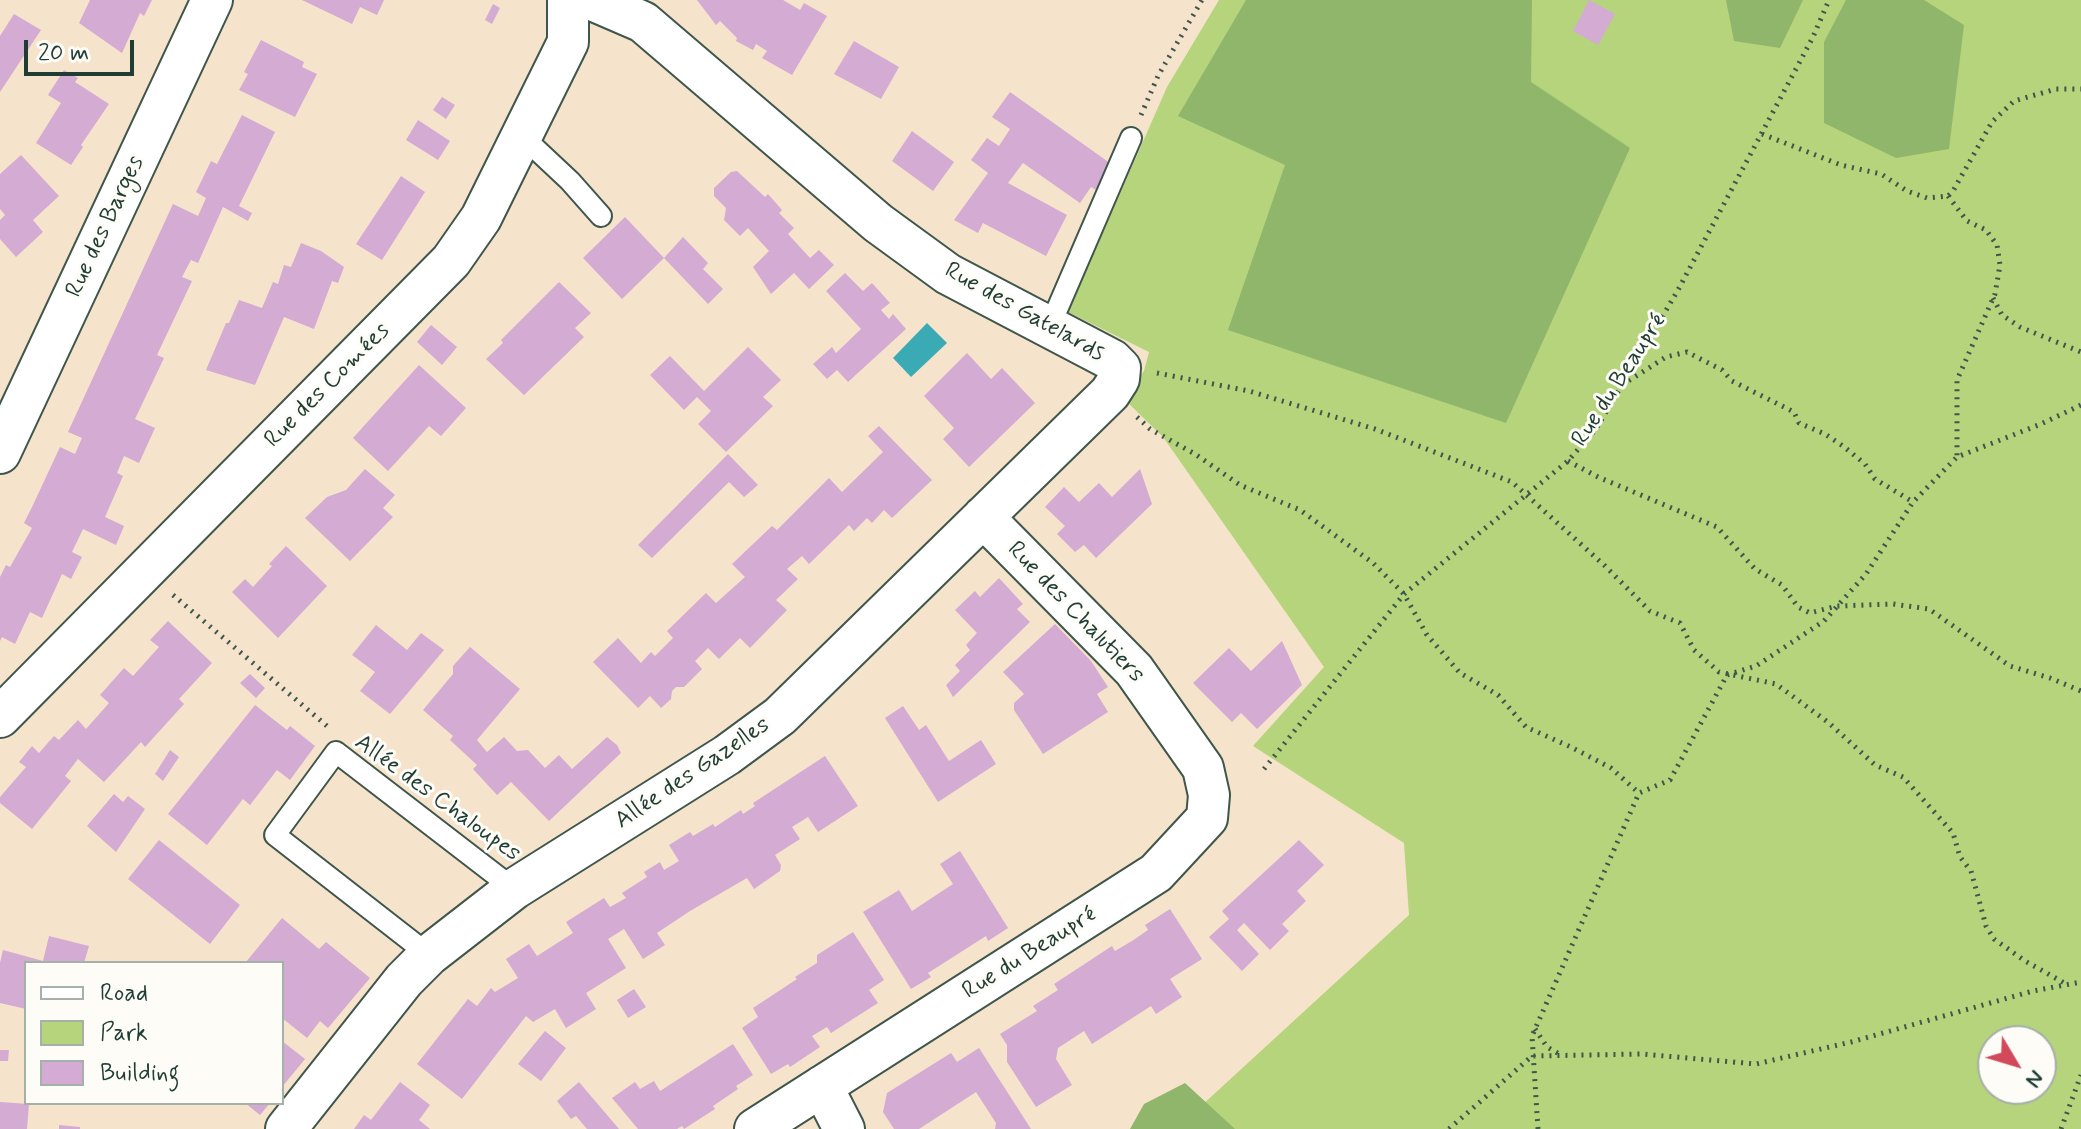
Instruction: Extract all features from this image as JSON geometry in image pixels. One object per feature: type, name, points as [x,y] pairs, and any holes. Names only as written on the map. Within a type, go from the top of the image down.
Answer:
[{"type":"street","name":"Rue des Barges","points":[[0,453],[212,0]]},
{"type":"street","name":"Rue des Comées","points":[[0,717],[451,261],[481,218],[568,42],[568,0]]},
{"type":"street","name":"Rue des Gatelards","points":[[592,0],[643,22],[878,223],[948,274],[1112,360],[1120,368]]},
{"type":"street","name":"Allée des Gazelles","points":[[286,1129],[404,980],[429,955],[514,889],[727,755],[780,716],[1110,393],[1119,379],[1120,368]]},
{"type":"street","name":"Rue des Chalutiers","points":[[983,517],[1134,670],[1203,768],[1209,795]]},
{"type":"street","name":"Rue du Beaupré","points":[[755,1129],[1156,873],[1207,818],[1209,795]]},
{"type":"street","points":[[822,1086],[844,1129]]},
{"type":"lane","points":[[522,136],[570,181],[601,216]]},
{"type":"lane","points":[[1049,328],[1131,138]]},
{"type":"lane","name":"Allée des Chaloupes","points":[[429,955],[275,835],[336,752],[514,889]]},
{"type":"path","points":[[1131,138],[1158,76],[1202,0]]},
{"type":"path","name":"Rue du Beaupré","points":[[1264,769],[1404,594],[1568,461],[1596,429],[1678,290],[1813,37],[1829,0]]},
{"type":"path","points":[[1948,196],[1992,122],[2014,101],[2056,89],[2081,89]]},
{"type":"path","points":[[1762,134],[1841,165],[1881,174],[1907,191],[1927,198],[1948,196]]},
{"type":"path","points":[[1948,196],[1967,221],[1986,230],[1997,245],[2000,265],[1993,298],[1957,380],[1957,457]]},
{"type":"path","points":[[1993,298],[2002,315],[2020,327],[2081,352]]},
{"type":"path","points":[[1621,386],[1666,357],[1687,352],[1722,370],[1732,381],[1794,412],[1799,423],[1843,446],[1865,464],[1875,479],[1913,502]]},
{"type":"path","name":"Rue des Gatelards","points":[[1120,368],[1202,380],[1249,391],[1375,429],[1512,482],[1650,611],[1680,623],[1694,650],[1719,672],[1727,675]]},
{"type":"path","points":[[1538,1129],[1532,1056],[1535,1028],[1639,793],[1670,780],[1727,675],[1756,666],[1824,621],[1866,574],[1913,502],[1957,457],[2081,405]]},
{"type":"path","points":[[1134,414],[1150,429],[1195,454],[1240,485],[1300,510],[1373,563],[1404,594],[1427,635],[1460,673],[1498,695],[1526,727],[1611,768],[1639,793]]},
{"type":"path","points":[[1568,461],[1624,489],[1717,527],[1755,569],[1782,585],[1798,607],[1810,613],[1837,606],[1893,604],[1929,609],[2010,666],[2081,691]]},
{"type":"path","points":[[172,594],[335,732],[336,752]]},
{"type":"path","points":[[1727,675],[1776,684],[1829,723],[1875,765],[1903,777],[1953,833],[1960,857],[1971,871],[1986,926],[1994,939],[2068,985]]},
{"type":"path","points":[[1449,1129],[1532,1056],[1642,1054],[1756,1064],[1851,1042],[2033,991],[2081,982]]},
{"type":"path","points":[[1535,1028],[1547,1047],[1562,1056]]},
{"type":"path","points":[[2061,1129],[2081,1075]]},
{"type":"green space","points":[[1219,0],[2081,0],[2081,1129],[1176,1129],[1409,915],[1404,843],[1253,746],[1324,667],[1163,437],[1123,398],[1144,371],[1149,352],[1068,312],[1167,87]]},
{"type":"green space","points":[[1246,0],[1532,0],[1531,82],[1630,148],[1506,423],[1228,330],[1285,165],[1178,116]]},
{"type":"green space","points":[[1726,0],[1803,0],[1780,48],[1734,41]]},
{"type":"green space","points":[[1846,0],[1924,0],[1964,25],[1949,149],[1896,158],[1824,123],[1824,42]]},
{"type":"green space","points":[[1185,1083],[1235,1129],[1130,1129],[1144,1104]]},
{"type":"water","points":[[927,323],[947,343],[911,377],[893,358]]},
{"type":"building","points":[[90,0],[152,0],[144,16],[140,13],[122,53],[79,23]]},
{"type":"building","points":[[302,0],[384,0],[377,15],[360,7],[352,24]]},
{"type":"building","points":[[697,0],[783,0],[800,10],[804,3],[827,16],[792,75],[762,58],[767,51],[756,44],[753,50],[736,41],[737,38],[720,21],[716,25]]},
{"type":"building","points":[[1589,0],[1615,14],[1598,45],[1573,31]]},
{"type":"building","points":[[493,4],[500,8],[492,24],[485,20]]},
{"type":"building","points":[[14,14],[41,30],[0,92],[0,36]]},
{"type":"building","points":[[261,40],[304,62],[302,67],[317,74],[295,117],[239,90],[248,74],[244,72]]},
{"type":"building","points":[[854,41],[899,67],[881,99],[834,74]]},
{"type":"building","points":[[64,70],[78,78],[75,82],[109,104],[71,165],[36,143],[61,103],[48,95]]},
{"type":"building","points":[[1010,92],[1114,166],[1096,190],[1091,187],[1080,203],[1023,163],[1008,183],[1067,215],[1046,256],[983,223],[978,233],[954,220],[988,173],[971,160],[987,138],[999,146],[1010,129],[992,117]]},
{"type":"building","points":[[442,97],[455,105],[446,119],[433,110]]},
{"type":"building","points":[[242,115],[275,132],[239,206],[252,213],[248,221],[223,207],[198,263],[191,260],[182,277],[192,281],[157,355],[164,358],[135,419],[155,428],[139,463],[124,456],[117,473],[123,476],[105,517],[124,526],[116,545],[83,529],[72,552],[82,557],[71,579],[62,574],[42,618],[30,612],[15,644],[2,637],[0,641],[0,577],[6,565],[10,567],[32,528],[24,523],[60,447],[75,454],[82,438],[68,432],[173,204],[198,216],[206,198],[196,192],[211,161],[217,164]]},
{"type":"building","points":[[418,120],[450,141],[438,160],[406,140]]},
{"type":"building","points":[[912,131],[954,162],[933,191],[892,161]]},
{"type":"building","points":[[21,155],[59,196],[33,220],[43,232],[16,257],[0,239],[0,220],[5,215],[0,209],[0,174]]},
{"type":"building","points":[[737,171],[765,197],[768,194],[782,210],[779,213],[794,228],[788,234],[810,258],[819,250],[834,265],[809,289],[794,273],[771,294],[753,267],[769,251],[748,228],[740,236],[724,220],[726,208],[714,196],[714,188],[731,172]]},
{"type":"building","points":[[401,176],[425,192],[382,260],[356,244]]},
{"type":"building","points":[[625,217],[664,258],[622,299],[583,258]]},
{"type":"building","points":[[683,237],[708,263],[703,269],[723,289],[708,304],[664,258]]},
{"type":"building","points":[[301,243],[321,251],[344,267],[338,283],[332,281],[314,329],[284,317],[255,385],[206,370],[239,300],[262,308],[273,282],[278,284],[284,265],[291,267]]},
{"type":"building","points":[[845,273],[863,291],[872,283],[890,303],[881,310],[889,319],[893,314],[906,329],[848,382],[837,370],[827,379],[813,364],[832,347],[836,353],[861,329],[826,291]]},
{"type":"building","points":[[559,282],[591,313],[575,328],[584,337],[524,395],[486,359]]},
{"type":"building","points":[[431,325],[457,347],[442,365],[417,342]]},
{"type":"building","points":[[748,347],[781,380],[763,397],[773,406],[726,452],[698,424],[711,411],[697,397],[684,410],[650,375],[670,356],[704,391]]},
{"type":"building","points":[[967,353],[991,379],[1002,368],[1035,403],[969,467],[943,439],[954,428],[924,396]]},
{"type":"building","points":[[419,365],[466,408],[441,436],[429,426],[388,471],[353,438]]},
{"type":"building","points":[[879,426],[932,480],[892,518],[884,510],[872,523],[867,518],[854,531],[849,525],[809,564],[802,556],[787,569],[798,579],[776,600],[787,610],[750,648],[740,638],[719,659],[708,648],[695,661],[702,669],[684,687],[676,687],[671,699],[661,708],[650,696],[638,708],[593,662],[618,638],[641,663],[651,652],[655,656],[673,638],[667,631],[706,593],[716,603],[745,577],[732,564],[772,526],[777,530],[829,478],[842,492],[883,452],[868,436]]},
{"type":"building","points":[[728,454],[758,485],[744,497],[729,482],[652,558],[638,545]]},
{"type":"building","points":[[365,469],[395,495],[383,508],[393,517],[350,561],[305,518],[327,497],[346,490]]},
{"type":"building","points":[[1140,469],[1152,504],[1096,558],[1084,545],[1075,552],[1057,534],[1065,526],[1045,507],[1064,487],[1079,502],[1099,483],[1112,497]]},
{"type":"building","points":[[286,546],[327,586],[278,638],[232,592],[245,579],[253,587]]},
{"type":"building","points":[[999,578],[1023,604],[1017,609],[1030,622],[953,697],[946,685],[960,671],[955,665],[970,650],[966,645],[977,633],[955,610],[975,591],[980,597]]},
{"type":"building","points":[[168,621],[212,663],[179,699],[184,704],[145,747],[141,742],[104,782],[78,759],[65,776],[71,781],[32,829],[0,803],[0,797],[26,767],[19,762],[32,746],[39,753],[54,736],[59,740],[78,720],[86,729],[109,703],[100,695],[124,668],[133,676],[159,647],[150,640]]},
{"type":"building","points":[[1055,624],[1091,661],[1108,687],[1097,694],[1108,712],[1043,754],[1014,710],[1014,703],[1024,694],[1003,672]]},
{"type":"building","points":[[376,625],[407,650],[421,633],[444,650],[390,714],[360,691],[375,672],[352,655]]},
{"type":"building","points":[[1282,641],[1302,685],[1257,729],[1241,713],[1232,722],[1193,683],[1229,648],[1251,671]]},
{"type":"building","points":[[470,647],[520,689],[477,740],[487,752],[504,737],[517,751],[528,750],[545,768],[559,755],[572,769],[607,737],[621,753],[549,821],[511,782],[497,795],[473,769],[477,765],[450,740],[453,736],[423,710],[453,674],[453,666]]},
{"type":"building","points":[[250,674],[265,688],[256,698],[240,683]]},
{"type":"building","points":[[255,705],[287,730],[290,726],[315,746],[290,780],[277,770],[250,805],[243,799],[207,845],[168,814]]},
{"type":"building","points":[[903,706],[919,730],[926,725],[949,761],[981,740],[996,764],[938,802],[885,718]]},
{"type":"building","points":[[170,750],[179,757],[163,781],[155,774]]},
{"type":"building","points":[[825,756],[858,806],[818,832],[808,817],[792,827],[800,839],[775,855],[781,865],[780,871],[754,889],[747,878],[690,911],[657,933],[665,945],[643,959],[624,929],[608,939],[626,968],[586,993],[596,1009],[566,1028],[555,1009],[533,1022],[526,1016],[462,1099],[417,1064],[468,999],[477,1006],[491,988],[495,992],[518,978],[506,959],[529,944],[537,956],[573,933],[566,922],[604,898],[610,907],[626,898],[622,893],[647,877],[644,872],[660,862],[664,870],[679,861],[669,845],[690,832],[693,836],[713,824],[715,827],[741,810],[743,814],[755,806],[753,803]]},
{"type":"building","points":[[114,794],[123,802],[128,796],[145,809],[116,852],[87,826]]},
{"type":"building","points":[[159,840],[240,905],[210,944],[128,879]]},
{"type":"building","points":[[1299,840],[1324,865],[1297,891],[1306,901],[1282,924],[1289,931],[1270,950],[1244,923],[1237,930],[1259,954],[1242,971],[1209,937],[1229,919],[1222,911]]},
{"type":"building","points":[[960,851],[1008,928],[988,941],[986,936],[928,973],[931,977],[911,989],[863,912],[899,890],[912,911],[953,884],[940,864]]},
{"type":"building","points":[[1170,909],[1202,959],[1170,979],[1182,997],[1156,1014],[1151,1006],[1092,1044],[1084,1031],[1058,1048],[1056,1059],[1072,1085],[1036,1107],[1007,1062],[1007,1045],[1000,1034],[1037,1011],[1033,1006],[1058,990],[1054,984],[1112,946],[1115,951],[1132,941],[1148,930],[1145,925]]},
{"type":"building","points":[[282,918],[319,949],[326,942],[370,978],[328,1028],[320,1021],[307,1038],[284,1020],[284,961],[247,961]]},
{"type":"building","points":[[853,932],[884,980],[869,990],[878,1003],[831,1033],[827,1027],[812,1036],[820,1047],[790,1067],[788,1064],[771,1074],[742,1028],[758,1017],[753,1008],[797,979],[795,977],[817,963],[817,955]]},
{"type":"building","points":[[49,936],[89,946],[85,961],[43,961]]},
{"type":"building","points":[[3,950],[43,961],[24,961],[24,1009],[0,1003]]},
{"type":"building","points":[[634,989],[646,1007],[628,1018],[617,1000]]},
{"type":"building","points":[[545,1031],[566,1048],[541,1081],[518,1064]]},
{"type":"building","points":[[284,1043],[305,1059],[284,1085]]},
{"type":"building","points":[[733,1044],[753,1075],[713,1106],[715,1109],[684,1129],[682,1126],[677,1129],[638,1129],[612,1098],[635,1082],[640,1089],[654,1081],[660,1091]]},
{"type":"building","points":[[979,1048],[1031,1129],[995,1129],[996,1123],[976,1092],[919,1129],[894,1129],[883,1112],[887,1093],[951,1053],[957,1062]]},
{"type":"building","points":[[0,1050],[9,1050],[8,1061],[0,1061]]},
{"type":"building","points":[[400,1082],[430,1105],[419,1120],[430,1129],[354,1129],[364,1115],[371,1120]]},
{"type":"building","points":[[579,1082],[619,1129],[587,1129],[576,1116],[571,1119],[557,1101]]},
{"type":"building","points":[[0,1102],[29,1105],[27,1129],[0,1129]]},
{"type":"building","points":[[248,1105],[268,1105],[260,1115]]},
{"type":"building","points":[[59,1125],[80,1127],[80,1129],[59,1129]]}]
